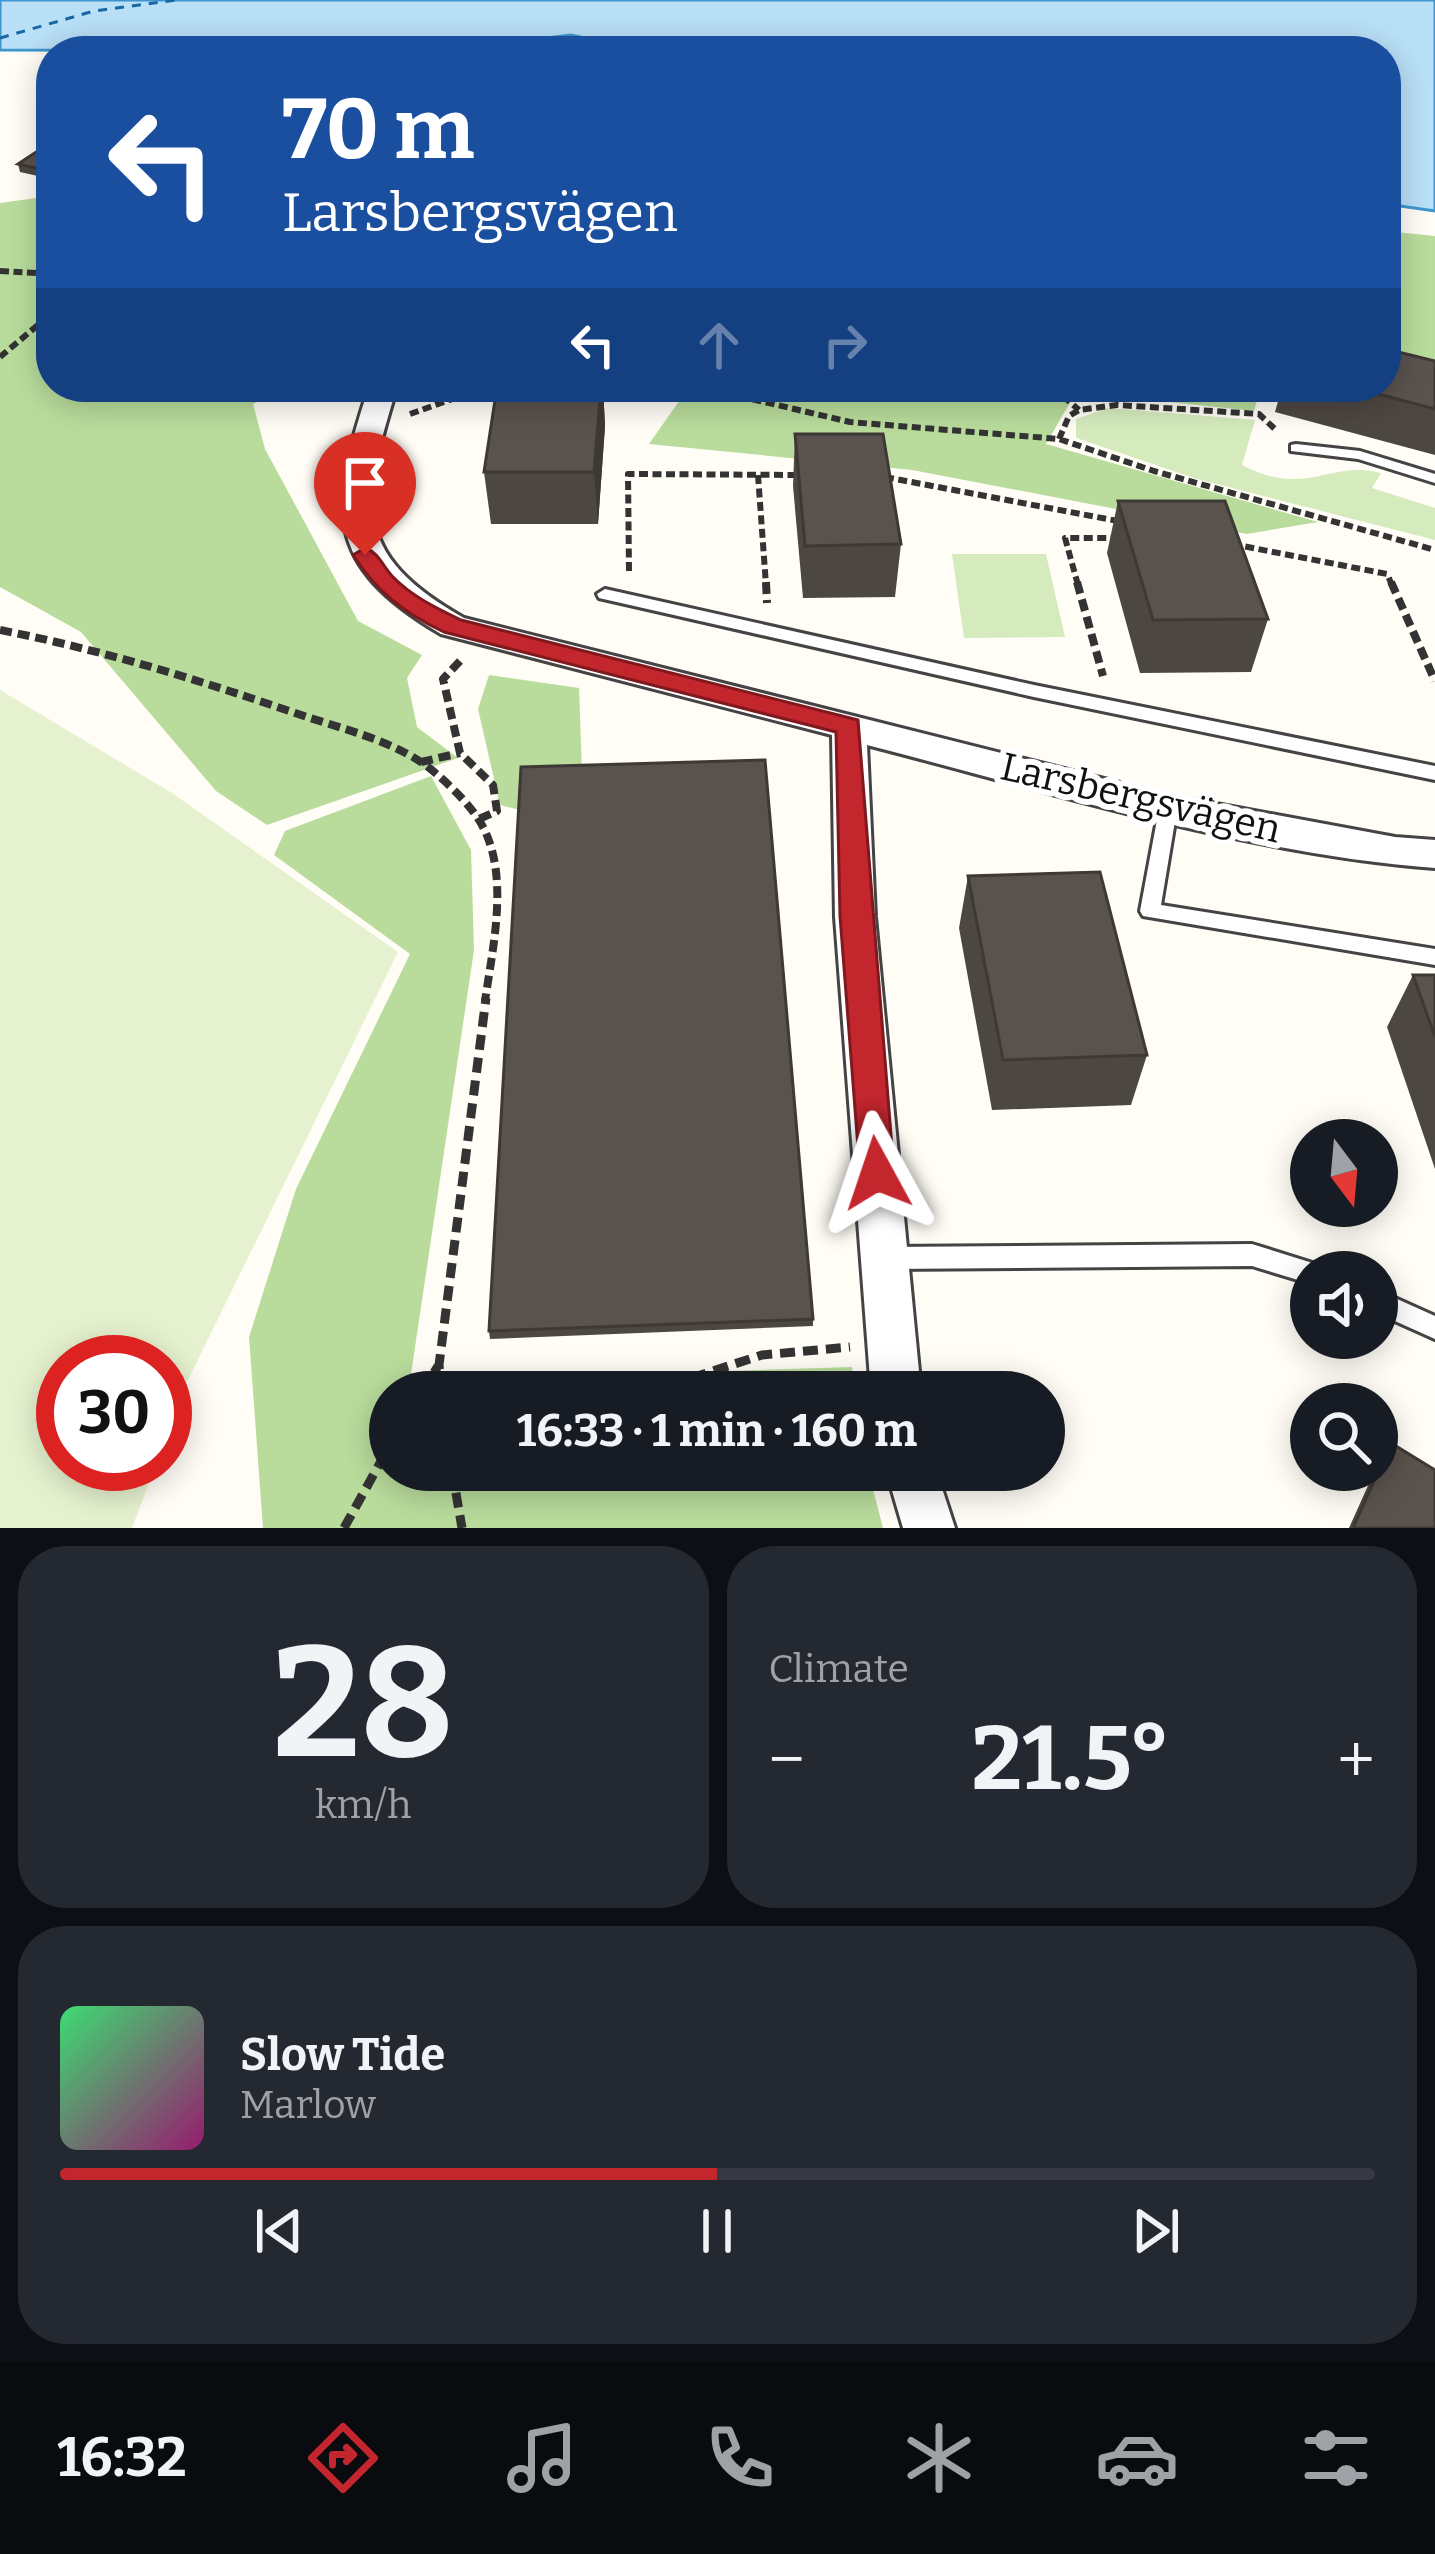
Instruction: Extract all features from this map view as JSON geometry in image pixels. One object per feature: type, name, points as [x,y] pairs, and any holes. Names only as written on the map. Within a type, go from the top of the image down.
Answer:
[{"type":"street","name":"Larsbergsvägen","points":[[378,402],[369,429],[355,520],[365,555],[383,581],[418,609],[489,638],[1168,809],[1395,851],[1435,854]]},
{"type":"street","points":[[849,726],[855,916],[894,1371]]},
{"type":"street","points":[[918,1491],[929,1528]]},
{"type":"lane","points":[[1296,448],[1360,455],[1435,479]]},
{"type":"lane","points":[[605,594],[1112,707],[1435,772]]},
{"type":"lane","points":[[1168,809],[1150,911],[1435,957]]},
{"type":"lane","points":[[884,1258],[1252,1255],[1290,1267]]},
{"type":"lane","points":[[1398,1311],[1435,1328]]},
{"type":"path","points":[[0,271],[36,273]]},
{"type":"path","points":[[0,357],[36,327]]},
{"type":"path","points":[[369,429],[444,402]]},
{"type":"path","points":[[764,402],[850,422],[1059,439],[1154,471],[1435,550]]},
{"type":"path","points":[[1070,402],[1079,410]]},
{"type":"path","points":[[1059,439],[1069,416],[1079,410],[1117,405],[1259,414],[1296,448]]},
{"type":"path","points":[[630,599],[628,474],[818,475]]},
{"type":"path","points":[[758,475],[769,628]]},
{"type":"path","points":[[874,476],[1130,523]]},
{"type":"path","points":[[1112,707],[1065,538],[1133,538]]},
{"type":"path","points":[[1224,542],[1387,574],[1435,681]]},
{"type":"path","points":[[0,630],[86,647],[367,737],[421,762],[479,819],[495,862],[495,926],[440,1371]]},
{"type":"path","points":[[479,819],[497,811],[493,785],[460,752],[443,679],[489,638]]},
{"type":"path","points":[[421,762],[460,752]]},
{"type":"path","points":[[712,1371],[762,1355],[892,1343]]},
{"type":"path","points":[[435,1371],[439,1365]]},
{"type":"path","points":[[344,1528],[369,1482]]},
{"type":"path","points":[[456,1491],[462,1528]]},
{"type":"green space","points":[[36,198],[36,402],[257,402],[253,404],[265,449],[358,621],[422,655],[407,678],[417,727],[458,758],[267,825],[216,791],[81,632],[0,587],[0,203]]},
{"type":"green space","points":[[1401,233],[1435,236],[1435,389],[1401,383]]},
{"type":"green space","points":[[678,402],[1070,402],[1046,444],[1318,522],[1247,534],[912,470],[649,444]]},
{"type":"green space","points":[[1169,402],[1257,402],[1254,411]]},
{"type":"green space","points":[[1109,408],[1255,420],[1242,465],[1284,479],[1346,471],[1381,473],[1372,488],[1435,508],[1435,540],[1197,479],[1076,438],[1076,419]]},
{"type":"green space","points":[[952,554],[1046,554],[1065,637],[964,638]]},
{"type":"green space","points":[[489,675],[579,688],[582,774],[520,810],[500,805],[478,709]]},
{"type":"green space","points":[[0,690],[172,793],[398,952],[192,1372],[192,1335],[36,1335],[36,1491],[146,1491],[132,1528],[0,1528]]},
{"type":"green space","points":[[431,776],[471,850],[474,950],[411,1371],[369,1371],[369,1491],[873,1491],[883,1528],[263,1528],[249,1337],[296,1189],[410,954],[274,855],[285,831]]},
{"type":"green space","points":[[852,1367],[852,1371],[726,1371]]},
{"type":"water","points":[[0,0],[1435,0],[1435,211],[1401,206],[1401,36],[36,36],[36,50],[0,50]]},
{"type":"building","points":[[36,152],[36,168],[18,164]]},
{"type":"building","points":[[1401,353],[1435,361],[1435,409],[1401,400]]},
{"type":"building","points":[[495,402],[600,402],[594,472],[484,472]]},
{"type":"building","points":[[795,434],[883,434],[901,544],[805,546]]},
{"type":"building","points":[[1118,501],[1225,501],[1268,619],[1153,620]]},
{"type":"building","points":[[765,760],[813,1319],[489,1331],[521,767]]},
{"type":"building","points":[[1100,872],[1147,1055],[1003,1060],[968,876]]},
{"type":"building","points":[[1413,975],[1435,975],[1435,1037]]},
{"type":"building","points":[[1398,1447],[1435,1470],[1435,1528],[1353,1528],[1370,1491],[1398,1491]]},
{"type":"ferry route","points":[[0,38],[94,11],[177,0]]},
{"type":"route","points":[[365,555],[383,581],[418,609],[453,626],[517,646],[849,726],[855,916],[877,1173]]}]
